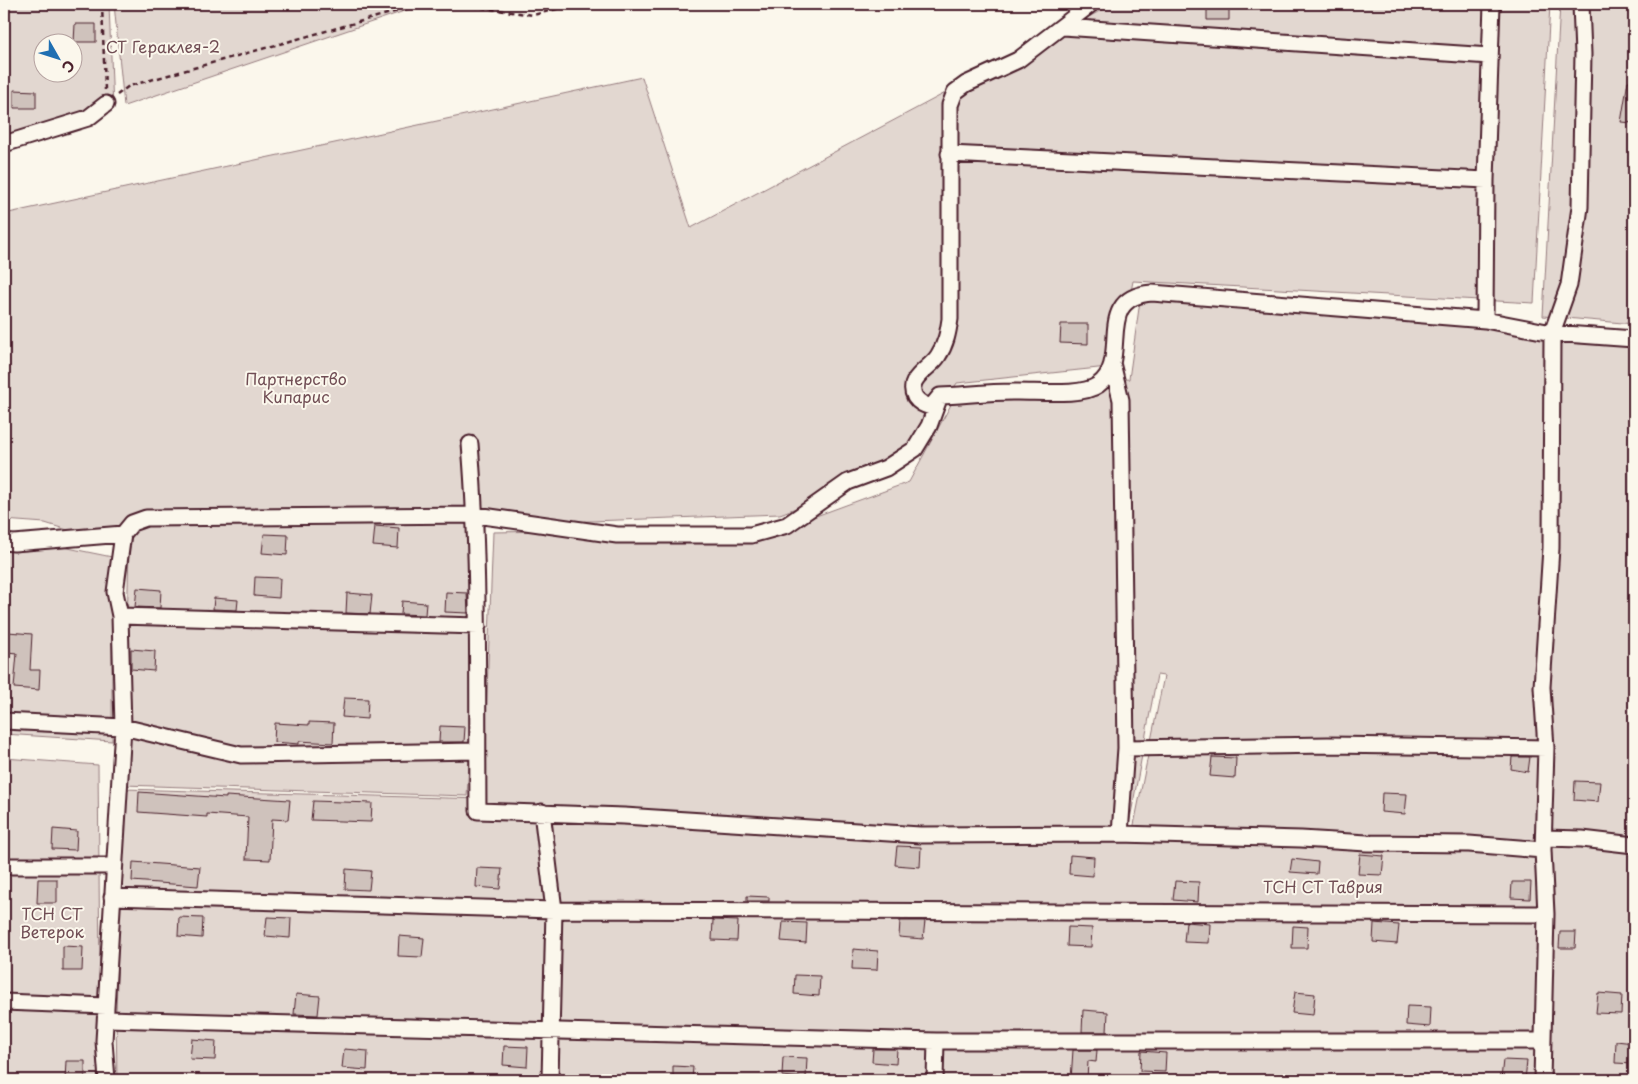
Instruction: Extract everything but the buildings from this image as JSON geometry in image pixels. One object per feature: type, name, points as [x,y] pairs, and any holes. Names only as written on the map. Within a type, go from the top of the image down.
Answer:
[{"type":"street","points":[[1091,4],[1018,60],[966,84],[955,92],[950,105],[950,320],[947,340],[944,346],[937,358],[917,376],[913,388],[916,398],[925,406],[931,407],[940,396],[1011,392],[1076,392],[1088,390],[1099,384],[1108,375],[1112,363],[1116,322],[1124,304],[1132,297],[1152,293],[1485,320],[1552,333],[1634,340]]},
{"type":"street","points":[[1485,320],[1486,180],[1492,4]]},
{"type":"street","points":[[1542,1080],[1546,914],[1543,844],[1546,748],[1542,688],[1551,548],[1552,333],[1569,285],[1580,208],[1583,54],[1581,4]]},
{"type":"street","points":[[1062,27],[1490,56]]},
{"type":"street","points":[[4,144],[88,118],[106,104]]},
{"type":"street","points":[[949,154],[1486,180]]},
{"type":"street","points":[[1112,363],[1121,400],[1126,748],[1120,834]]},
{"type":"street","points":[[107,1080],[104,1040],[123,727],[120,616],[115,592],[123,534],[132,523],[146,518],[476,515],[617,535],[751,535],[787,525],[848,482],[886,468],[915,448],[929,426],[940,396]]},
{"type":"street","points":[[470,444],[476,515],[478,811],[624,816],[920,835],[1120,834],[1301,839],[1367,843],[1469,844],[1543,844],[1582,839],[1634,845]]},
{"type":"street","points":[[4,542],[14,543],[123,534]]},
{"type":"street","points":[[120,616],[478,626]]},
{"type":"street","points":[[4,721],[123,727],[241,755],[477,751]]},
{"type":"street","points":[[1126,748],[1338,746],[1546,748]]},
{"type":"street","points":[[542,812],[554,910],[550,1080]]},
{"type":"street","points":[[4,866],[114,866]]},
{"type":"street","points":[[112,897],[554,910],[1546,914]]},
{"type":"street","points":[[4,1002],[106,1012],[550,1031],[936,1040],[1543,1041]]},
{"type":"street","points":[[935,1080],[936,1040]]},
{"type":"path","points":[[102,4],[106,104]]},
{"type":"path","points":[[106,104],[128,86],[423,4]]},
{"type":"path","points":[[455,4],[532,15],[577,4]]},
{"type":"green space","points":[[4,4],[109,4],[113,110],[4,144]]},
{"type":"green space","name":"СТ Гераклея-2","points":[[114,4],[425,4],[124,106]]},
{"type":"green space","name":"Партнерство Кипарис","points":[[1113,4],[1550,4],[1534,303],[1133,281],[1117,366],[957,383],[902,468],[780,514],[484,525],[467,796],[123,785],[129,549],[45,523],[4,520],[4,214],[642,77],[691,228]]},
{"type":"green space","points":[[1560,4],[1634,4],[1634,324],[1543,316]]},
{"type":"green space","name":"ТСН СТ Таврия","points":[[1141,294],[1634,332],[1634,1080],[117,1080],[116,1013],[123,789],[483,799],[493,532],[786,527],[909,482],[954,399],[1129,379]],"holes":[[[1157,675],[1164,676],[1133,830],[1128,830]]]},
{"type":"green space","points":[[4,535],[112,557],[112,741],[4,734]]},
{"type":"green space","name":"ТСН СТ Ветерок","points":[[4,758],[98,765],[101,1080],[4,1080]]}]
